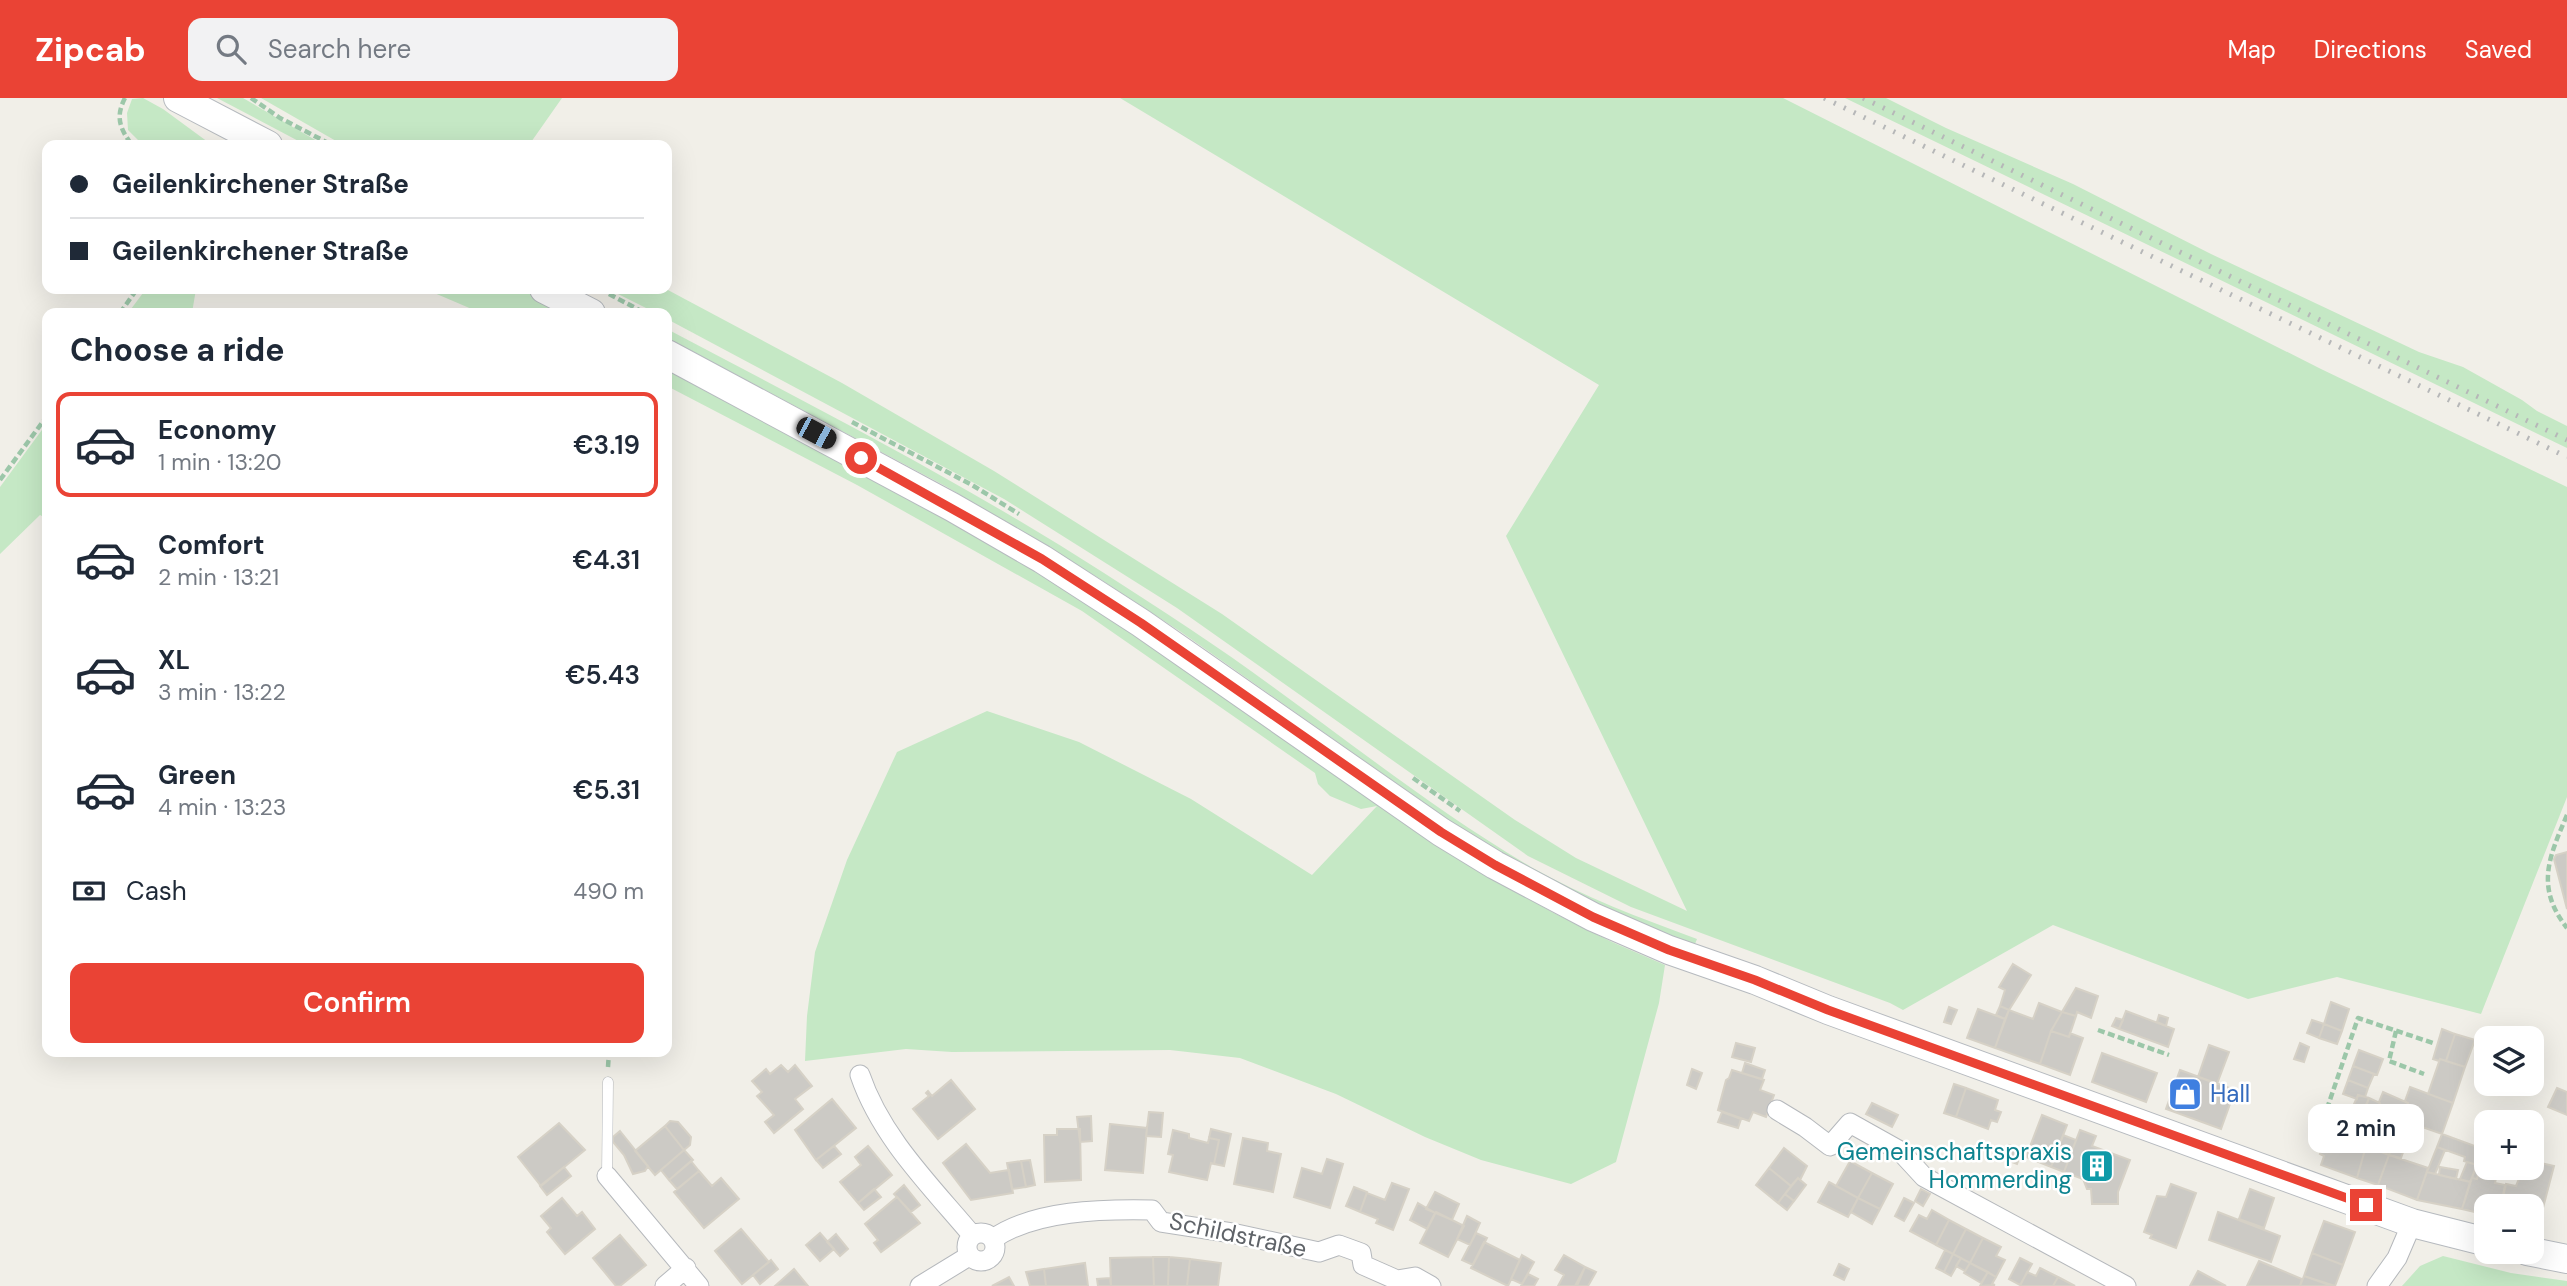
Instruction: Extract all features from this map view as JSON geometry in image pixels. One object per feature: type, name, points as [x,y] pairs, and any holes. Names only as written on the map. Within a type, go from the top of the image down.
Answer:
[{"type":"main road","points":[[178,98],[258,140]]},
{"type":"main road","points":[[554,294],[581,308]]},
{"type":"main road","points":[[672,357],[952,507],[1042,559],[1152,631],[1441,832],[1495,865],[1593,917],[1669,950],[1755,980],[1828,1010],[2412,1223],[2474,1239]]},
{"type":"main road","points":[[2544,1254],[2567,1259]]},
{"type":"street","points":[[860,1075],[869,1101],[887,1133],[972,1235]]},
{"type":"street","points":[[1777,1110],[1830,1146],[1850,1123],[1900,1151],[1924,1177],[2126,1286]]},
{"type":"street","points":[[607,1176],[699,1286]]},
{"type":"street","name":"Schildstraße","points":[[920,1286],[969,1256],[975,1261],[990,1259],[994,1253],[993,1239],[1007,1229],[1082,1211],[1152,1210],[1161,1222],[1233,1233],[1319,1252],[1339,1245],[1361,1253],[1363,1265],[1397,1280],[1415,1277],[1431,1286]]},
{"type":"street","points":[[2377,1286],[2397,1258],[2412,1223]]},
{"type":"street","points":[[969,1256],[967,1241],[972,1235],[984,1232],[993,1239]]},
{"type":"street","points":[[665,1286],[686,1268]]},
{"type":"lane","points":[[607,1176],[608,1082]]},
{"type":"path","points":[[125,98],[118,111],[120,127],[129,140]]},
{"type":"path","points":[[251,98],[280,118],[322,140]]},
{"type":"path","points":[[608,294],[635,308]]},
{"type":"path","points":[[850,421],[972,485],[1029,520]]},
{"type":"path","points":[[0,480],[42,423]]},
{"type":"path","points":[[1406,774],[1462,813]]},
{"type":"path","points":[[2567,815],[2549,857],[2547,873],[2553,902],[2567,928]]},
{"type":"path","points":[[2320,1129],[2358,1018],[2433,1043]]},
{"type":"path","points":[[2098,1030],[2169,1055]]},
{"type":"path","points":[[2396,1031],[2389,1061],[2424,1074]]},
{"type":"green space","points":[[143,98],[163,109],[205,140],[138,140],[128,130],[127,113],[132,99]]},
{"type":"green space","points":[[217,98],[243,98],[315,140],[297,140]]},
{"type":"green space","points":[[261,98],[562,98],[533,140],[334,140]]},
{"type":"green space","points":[[1120,98],[1783,98],[2321,369],[2567,487],[2567,797],[2481,1014],[2337,977],[2248,999],[2053,925],[1903,1010],[1631,907],[1528,856],[1177,608],[1004,499],[672,322],[672,308],[646,308],[618,294],[672,292],[842,383],[994,471],[1222,614],[1515,820],[1576,858],[1687,911],[1506,536],[1599,385]]},
{"type":"green space","points":[[1845,98],[1886,98],[1946,128],[2073,184],[2211,254],[2419,352],[2463,367],[2567,426],[2567,448]]},
{"type":"green space","points":[[142,294],[195,294],[193,308],[132,308]]},
{"type":"green space","points":[[437,294],[530,294],[557,308],[469,308]]},
{"type":"green space","points":[[672,332],[919,463],[1073,553],[1233,658],[1401,781],[1531,867],[1633,915],[1697,939],[1695,944],[1638,924],[1528,871],[1460,828],[1181,632],[1097,577],[947,487],[672,341]]},
{"type":"green space","points":[[672,368],[1039,569],[1461,861],[1552,912],[1665,965],[1659,1003],[1616,1162],[1571,1184],[1481,1160],[1425,1137],[1336,1094],[1240,1058],[1170,1050],[952,1052],[906,1049],[805,1061],[807,1016],[815,952],[847,860],[897,752],[987,711],[1079,742],[1191,799],[1312,875],[1377,806],[1361,809],[1330,796],[1318,784],[1315,773],[1082,611],[857,485],[672,389]]},
{"type":"green space","points":[[42,430],[42,516],[40,515],[0,554],[0,487]]},
{"type":"green space","points":[[2443,1256],[2511,1273],[2567,1281],[2567,1286],[2402,1286],[2420,1266]]},
{"type":"building","points":[[2567,852],[2567,909],[2554,859],[2556,855]]},
{"type":"building","points":[[2013,964],[2031,975],[2009,1010],[2000,1006],[2005,990],[1999,987]]},
{"type":"building","points":[[2076,988],[2098,996],[2091,1018],[2077,1012],[2076,1016],[2062,1012]]},
{"type":"building","points":[[2331,1002],[2349,1009],[2342,1031],[2324,1024]]},
{"type":"building","points":[[2039,1003],[2062,1012],[2051,1031],[2040,1064],[1995,1048],[2009,1010],[2033,1019]]},
{"type":"building","points":[[2000,1006],[2009,1010],[2005,1019],[1996,1015]]},
{"type":"building","points":[[1949,1007],[1957,1010],[1951,1024],[1944,1022]]},
{"type":"building","points":[[1978,1009],[2005,1019],[1995,1048],[1967,1038]]},
{"type":"building","points":[[2126,1011],[2174,1029],[2168,1047],[2119,1029]]},
{"type":"building","points":[[2062,1012],[2076,1016],[2069,1037],[2051,1031]]},
{"type":"building","points":[[2159,1015],[2168,1018],[2166,1026],[2157,1022]]},
{"type":"building","points":[[2116,1018],[2123,1020],[2119,1029],[2112,1026]]},
{"type":"building","points":[[2312,1020],[2324,1024],[2319,1038],[2307,1033]]},
{"type":"building","points":[[2324,1024],[2342,1031],[2337,1044],[2319,1038]]},
{"type":"building","points":[[2442,1029],[2455,1034],[2446,1061],[2433,1059]]},
{"type":"building","points":[[2051,1031],[2069,1037],[2070,1033],[2083,1038],[2070,1075],[2040,1064]]},
{"type":"building","points":[[2455,1034],[2474,1040],[2465,1067],[2446,1061]]},
{"type":"building","points":[[1736,1043],[1755,1048],[1751,1062],[1732,1057]]},
{"type":"building","points":[[2300,1043],[2309,1047],[2304,1062],[2294,1059]]},
{"type":"building","points":[[2209,1045],[2229,1052],[2217,1084],[2198,1077]]},
{"type":"building","points":[[2359,1050],[2383,1059],[2377,1075],[2353,1066]]},
{"type":"building","points":[[2102,1053],[2157,1073],[2146,1102],[2092,1082]]},
{"type":"building","points":[[2440,1059],[2465,1067],[2453,1103],[2428,1094]]},
{"type":"building","points":[[1745,1063],[1765,1070],[1762,1079],[1742,1073]]},
{"type":"building","points":[[781,1065],[788,1072],[795,1065],[812,1086],[795,1099],[803,1109],[774,1133],[765,1122],[774,1115],[757,1096],[762,1092],[752,1081],[766,1069],[770,1074]]},
{"type":"building","points":[[2353,1066],[2374,1074],[2368,1088],[2348,1080]]},
{"type":"building","points":[[1692,1069],[1702,1073],[1696,1089],[1687,1085]]},
{"type":"building","points":[[1732,1070],[1764,1080],[1760,1090],[1774,1095],[1766,1117],[1753,1112],[1749,1121],[1718,1110],[1726,1080]]},
{"type":"building","points":[[2180,1070],[2235,1090],[2221,1129],[2166,1109]]},
{"type":"building","points":[[951,1080],[975,1109],[938,1139],[913,1109],[929,1096],[926,1093],[928,1091],[932,1096]]},
{"type":"building","points":[[2348,1080],[2368,1088],[2365,1097],[2358,1095],[2357,1099],[2343,1094]]},
{"type":"building","points":[[1954,1084],[1966,1088],[1956,1117],[1944,1113]]},
{"type":"building","points":[[2410,1087],[2453,1103],[2442,1134],[2402,1120]]},
{"type":"building","points":[[1966,1088],[1998,1100],[1995,1110],[2001,1112],[1997,1122],[1991,1120],[1988,1129],[1956,1117]]},
{"type":"building","points":[[2557,1088],[2567,1092],[2567,1115],[2548,1107]]},
{"type":"building","points":[[2383,1092],[2408,1103],[2402,1119],[2379,1111]]},
{"type":"building","points":[[2358,1095],[2369,1098],[2363,1115],[2351,1111]]},
{"type":"building","points":[[2369,1098],[2380,1103],[2379,1111],[2366,1105]]},
{"type":"building","points":[[832,1099],[856,1128],[816,1160],[795,1130]]},
{"type":"building","points":[[1872,1103],[1898,1115],[1892,1127],[1866,1114]]},
{"type":"building","points":[[2366,1105],[2402,1119],[2395,1138],[2359,1125]]},
{"type":"building","points":[[2351,1111],[2363,1115],[2357,1129],[2346,1125]]},
{"type":"building","points":[[1149,1112],[1163,1113],[1161,1137],[1146,1136]]},
{"type":"building","points":[[1722,1112],[1741,1119],[1738,1128],[1718,1122]]},
{"type":"building","points":[[2042,1115],[2067,1125],[2051,1167],[2026,1157]]},
{"type":"building","points":[[1091,1116],[1092,1141],[1080,1142],[1077,1117]]},
{"type":"building","points":[[670,1121],[678,1122],[691,1137],[690,1145],[684,1150],[665,1126]]},
{"type":"building","points":[[559,1123],[585,1150],[541,1186],[518,1157]]},
{"type":"building","points":[[1110,1124],[1147,1128],[1143,1173],[1105,1170]]},
{"type":"building","points":[[2346,1125],[2357,1129],[2353,1141],[2342,1137]]},
{"type":"building","points":[[665,1126],[684,1150],[655,1175],[635,1151]]},
{"type":"building","points":[[1057,1129],[1080,1129],[1081,1180],[1045,1182],[1044,1135],[1057,1135]]},
{"type":"building","points":[[1211,1129],[1231,1134],[1224,1166],[1214,1164],[1219,1140],[1209,1138]]},
{"type":"building","points":[[1173,1130],[1208,1143],[1209,1138],[1219,1140],[1214,1164],[1211,1163],[1207,1180],[1169,1172],[1173,1155],[1168,1154]]},
{"type":"building","name":"Gemeinschaftspraxis Hommerding","points":[[2080,1130],[2096,1136],[2092,1146],[2130,1160],[2118,1192],[2118,1204],[2092,1204],[2091,1189],[2087,1189],[2083,1179],[2064,1172]]},
{"type":"building","points":[[620,1131],[648,1166],[645,1171],[633,1174],[624,1155],[613,1142],[613,1137]]},
{"type":"building","points":[[2380,1132],[2395,1138],[2389,1155],[2374,1149]]},
{"type":"building","points":[[2333,1134],[2366,1146],[2357,1178],[2321,1165],[2324,1156],[2320,1154],[2325,1141],[2329,1142]]},
{"type":"building","points":[[2442,1134],[2474,1146],[2474,1164],[2464,1161],[2465,1157],[2437,1147]]},
{"type":"building","points":[[2063,1135],[2076,1140],[2064,1172],[2051,1167]]},
{"type":"building","points":[[1243,1138],[1268,1143],[1267,1151],[1281,1154],[1273,1192],[1234,1184]]},
{"type":"building","points":[[2394,1140],[2406,1144],[2401,1158],[2389,1155]]},
{"type":"building","points":[[966,1144],[990,1173],[1009,1170],[1013,1193],[971,1200],[943,1163]]},
{"type":"building","points":[[2009,1145],[2022,1150],[2017,1164],[2004,1159]]},
{"type":"building","points":[[834,1146],[841,1154],[823,1168],[816,1160]]},
{"type":"building","points":[[868,1146],[892,1175],[858,1203],[840,1182],[861,1165],[855,1157]]},
{"type":"building","points":[[2366,1146],[2389,1155],[2378,1185],[2357,1178]]},
{"type":"building","points":[[2437,1147],[2445,1150],[2435,1174],[2427,1172]]},
{"type":"building","points":[[1784,1148],[1807,1166],[1800,1180],[1798,1178],[1791,1186],[1769,1168]]},
{"type":"building","points":[[684,1150],[693,1160],[669,1180],[661,1170]]},
{"type":"building","points":[[2389,1155],[2428,1168],[2417,1200],[2378,1185]]},
{"type":"building","points":[[1327,1159],[1343,1164],[1330,1208],[1294,1197],[1302,1168],[1322,1174]]},
{"type":"building","points":[[1030,1160],[1035,1185],[1026,1187],[1021,1161]]},
{"type":"building","points":[[691,1161],[699,1171],[677,1189],[669,1180]]},
{"type":"building","points":[[1021,1161],[1026,1187],[1012,1189],[1007,1163]]},
{"type":"building","points":[[1850,1161],[1872,1173],[1858,1198],[1836,1186]]},
{"type":"building","points":[[2467,1162],[2474,1164],[2470,1182],[2460,1179]]},
{"type":"building","points":[[2544,1164],[2554,1166],[2544,1204],[2544,1194],[2504,1194],[2506,1184],[2516,1186],[2519,1180],[2544,1180]]},
{"type":"building","points":[[564,1167],[571,1176],[547,1195],[540,1186]]},
{"type":"building","points":[[2440,1167],[2458,1170],[2456,1179],[2439,1175]]},
{"type":"building","points":[[1769,1168],[1791,1186],[1778,1203],[1756,1185]]},
{"type":"building","points":[[699,1171],[712,1186],[721,1178],[739,1199],[704,1228],[674,1192]]},
{"type":"building","points":[[2427,1172],[2470,1182],[2462,1209],[2417,1200]]},
{"type":"building","points":[[1872,1173],[1893,1184],[1880,1209],[1858,1198]]},
{"type":"building","points":[[1798,1178],[1806,1185],[1794,1201],[1785,1194]]},
{"type":"building","points":[[2472,1178],[2496,1180],[2495,1183],[2505,1185],[2503,1194],[2474,1194],[2474,1212],[2462,1209]]},
{"type":"building","points":[[1829,1182],[1858,1198],[1848,1217],[1818,1202]]},
{"type":"building","points":[[1392,1183],[1409,1189],[1393,1230],[1376,1223],[1378,1219],[1360,1212],[1367,1193],[1385,1200]]},
{"type":"building","points":[[2171,1184],[2196,1193],[2176,1248],[2150,1238],[2152,1235],[2144,1232],[2157,1196],[2166,1197]]},
{"type":"building","points":[[904,1185],[920,1205],[911,1212],[894,1194]]},
{"type":"building","points":[[1354,1187],[1367,1192],[1360,1212],[1346,1206]]},
{"type":"building","points":[[874,1189],[881,1197],[864,1210],[858,1203]]},
{"type":"building","points":[[1921,1189],[1930,1194],[1923,1206],[1915,1201]]},
{"type":"building","points":[[2250,1189],[2274,1198],[2264,1228],[2239,1219]]},
{"type":"building","points":[[1435,1192],[1459,1204],[1452,1220],[1426,1209]]},
{"type":"building","points":[[1785,1194],[1794,1201],[1787,1210],[1778,1203]]},
{"type":"building","points":[[897,1197],[920,1223],[881,1252],[874,1243],[878,1240],[865,1224]]},
{"type":"building","points":[[562,1198],[577,1216],[582,1212],[595,1229],[565,1254],[547,1232],[551,1228],[541,1216]]},
{"type":"building","points":[[1858,1198],[1880,1209],[1872,1224],[1851,1212]]},
{"type":"building","points":[[1904,1198],[1914,1203],[1904,1221],[1895,1216]]},
{"type":"building","points":[[1418,1203],[1435,1213],[1427,1229],[1410,1220]]},
{"type":"building","points":[[1932,1210],[1949,1220],[1936,1245],[1910,1231],[1919,1215],[1927,1219]]},
{"type":"building","points":[[1436,1212],[1464,1226],[1448,1257],[1420,1243]]},
{"type":"building","points":[[2218,1212],[2280,1236],[2271,1262],[2209,1240]]},
{"type":"building","points":[[1467,1216],[1480,1223],[1470,1245],[1457,1239]]},
{"type":"building","points":[[1949,1220],[1966,1229],[1953,1254],[1936,1245]]},
{"type":"building","points":[[2324,1221],[2355,1232],[2343,1265],[2312,1253]]},
{"type":"building","points":[[741,1229],[769,1262],[742,1284],[715,1251]]},
{"type":"building","points":[[1966,1229],[1983,1238],[1970,1263],[1953,1254]]},
{"type":"building","points":[[820,1233],[834,1249],[820,1261],[806,1245]]},
{"type":"building","points":[[1476,1233],[1487,1238],[1473,1265],[1462,1260]]},
{"type":"building","points":[[836,1234],[848,1249],[840,1256],[827,1242]]},
{"type":"building","points":[[620,1235],[646,1265],[620,1286],[616,1286],[593,1258]]},
{"type":"building","points":[[1983,1238],[2001,1247],[1996,1256],[2005,1260],[1996,1277],[1970,1263]]},
{"type":"building","points":[[1484,1242],[1520,1260],[1508,1286],[1471,1268]]},
{"type":"building","points":[[1945,1250],[1953,1254],[1944,1272],[1936,1268]]},
{"type":"building","points":[[2312,1253],[2343,1265],[2335,1286],[2304,1276]]},
{"type":"building","points":[[1953,1254],[1961,1258],[1951,1276],[1944,1272]]},
{"type":"building","points":[[1522,1255],[1534,1262],[1522,1284],[1511,1279]]},
{"type":"building","points":[[1564,1255],[1585,1267],[1575,1286],[1558,1286],[1564,1275],[1555,1270]]},
{"type":"building","points":[[1153,1257],[1169,1257],[1168,1286],[1154,1286]]},
{"type":"building","points":[[1153,1257],[1154,1286],[1111,1286],[1110,1258]]},
{"type":"building","points":[[1169,1257],[1190,1259],[1187,1286],[1168,1286]]},
{"type":"building","points":[[1961,1258],[1970,1263],[1965,1271],[1956,1266]]},
{"type":"building","points":[[2020,1258],[2032,1264],[2020,1285],[2009,1279]]},
{"type":"building","points":[[1190,1259],[1221,1263],[1218,1286],[1187,1286]]},
{"type":"building","points":[[771,1260],[778,1269],[760,1284],[753,1275]]},
{"type":"building","points":[[2259,1261],[2302,1279],[2300,1286],[2247,1286]]},
{"type":"building","points":[[1085,1263],[1088,1286],[1046,1286],[1044,1269]]},
{"type":"building","points":[[1970,1263],[1988,1272],[1981,1283],[1964,1273]]},
{"type":"building","points":[[1839,1264],[1849,1269],[1844,1280],[1834,1275]]},
{"type":"building","points":[[1585,1267],[1596,1272],[1588,1286],[1577,1286]]},
{"type":"building","points":[[2040,1268],[2058,1277],[2053,1286],[2020,1286],[2027,1272],[2036,1276]]},
{"type":"building","points":[[794,1269],[808,1286],[775,1286]]},
{"type":"building","points":[[1044,1269],[1046,1286],[1030,1286],[1026,1272]]},
{"type":"building","points":[[2198,1271],[2226,1286],[2190,1286]]},
{"type":"building","points":[[1988,1272],[1996,1277],[1992,1284],[1995,1285],[1980,1286]]},
{"type":"building","points":[[1528,1274],[1538,1279],[1534,1286],[1521,1286]]},
{"type":"building","points":[[2304,1276],[2332,1286],[2300,1286]]},
{"type":"building","points":[[1009,1277],[1014,1286],[992,1286]]},
{"type":"building","points":[[2058,1277],[2075,1286],[2053,1286]]},
{"type":"building","points":[[1110,1278],[1111,1286],[1098,1286],[1097,1279]]},
{"type":"railway","points":[[1824,98],[2567,457]]},
{"type":"railway","points":[[1863,98],[2567,440]]},
{"type":"place","name":"Hall","points":[[2185,1094]]},
{"type":"place","name":"Gemeinschaftspraxis Hommerding","points":[[2097,1166]]},
{"type":"route","points":[[861,458],[1042,559],[1141,623],[1441,832],[1495,865],[1593,917],[1669,950],[1755,980],[1828,1010],[2366,1205]]}]
